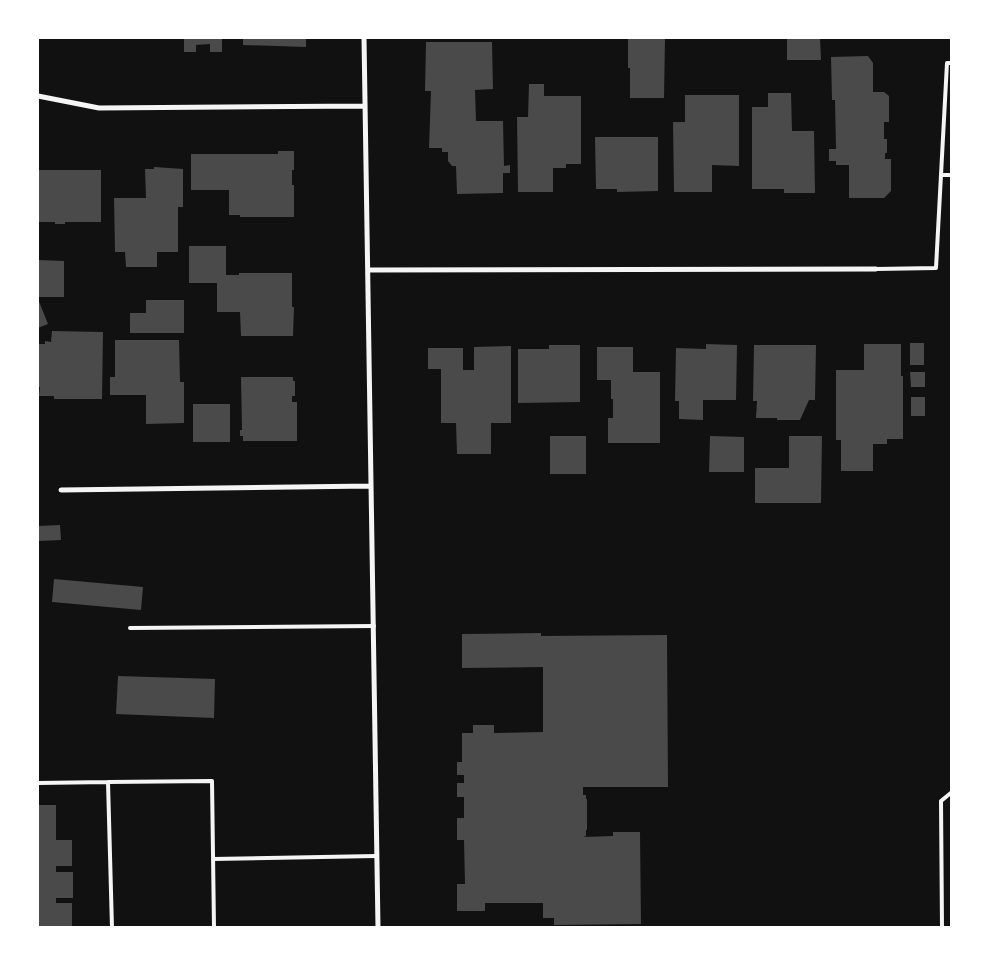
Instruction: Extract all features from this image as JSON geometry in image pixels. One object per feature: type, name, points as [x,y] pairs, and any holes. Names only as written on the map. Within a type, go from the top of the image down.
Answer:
[{"type":"street","points":[[364,38],[378,928]]},
{"type":"street","points":[[38,96],[99,108],[365,106]]},
{"type":"street","points":[[368,270],[876,269]]},
{"type":"street","points":[[61,490],[371,486]]},
{"type":"lane","points":[[876,269],[936,268],[947,63],[952,63]]},
{"type":"lane","points":[[941,176],[952,175]]},
{"type":"lane","points":[[130,628],[374,626]]},
{"type":"lane","points":[[38,782],[212,782],[214,927],[206,928]]},
{"type":"lane","points":[[108,782],[112,928]]},
{"type":"lane","points":[[942,928],[941,802],[952,792]]},
{"type":"lane","points":[[213,859],[376,856]]},
{"type":"building","points":[[184,38],[222,38],[222,52],[210,52],[210,44],[196,45],[196,52],[184,52]]},
{"type":"building","points":[[243,38],[306,38],[306,47],[243,45]]},
{"type":"building","points":[[628,38],[665,38],[664,98],[630,98]]},
{"type":"building","points":[[787,38],[820,38],[821,60],[787,60]]},
{"type":"building","points":[[426,42],[492,42],[493,89],[475,90],[476,121],[503,121],[504,166],[510,165],[510,173],[503,173],[503,193],[457,194],[456,166],[452,166],[448,161],[448,152],[442,152],[442,148],[429,148],[431,91],[425,91]]},
{"type":"building","points":[[868,56],[873,63],[873,92],[884,92],[889,96],[889,122],[884,122],[884,139],[887,139],[885,159],[891,159],[891,191],[884,198],[849,198],[849,165],[836,165],[836,161],[829,161],[829,149],[836,149],[835,100],[832,100],[831,57]]},
{"type":"building","points":[[529,84],[544,84],[544,96],[581,96],[581,164],[566,164],[566,168],[553,168],[553,192],[518,192],[517,117],[528,117]]},
{"type":"building","points":[[768,93],[791,93],[792,131],[814,131],[815,193],[784,193],[784,189],[752,189],[752,107],[768,107]]},
{"type":"building","points":[[685,95],[739,95],[739,166],[712,165],[712,192],[674,192],[673,122],[685,122]]},
{"type":"building","points":[[595,137],[658,137],[658,191],[617,192],[617,189],[596,189]]},
{"type":"building","points":[[278,151],[294,151],[292,185],[294,185],[294,217],[240,217],[240,215],[229,215],[229,190],[191,190],[191,154],[278,154]]},
{"type":"building","points":[[154,167],[183,169],[183,207],[178,207],[178,252],[157,252],[157,267],[126,267],[125,252],[115,252],[114,198],[146,198],[145,169],[154,169]]},
{"type":"building","points":[[39,170],[101,170],[101,222],[65,222],[65,224],[55,224],[55,222],[39,222]]},
{"type":"building","points":[[189,246],[226,246],[226,275],[239,275],[239,273],[292,273],[293,336],[241,336],[240,312],[217,312],[217,283],[189,283]]},
{"type":"building","points":[[38,260],[64,261],[64,297],[38,297]]},
{"type":"building","points":[[38,299],[48,324],[38,328]]},
{"type":"building","points":[[146,300],[184,300],[184,333],[130,333],[130,313],[146,313]]},
{"type":"building","points":[[52,331],[103,332],[102,399],[54,399],[54,396],[39,396],[39,344],[45,344],[45,341],[51,342]]},
{"type":"building","points":[[115,340],[179,340],[180,382],[184,382],[184,423],[146,424],[146,395],[110,395],[110,377],[115,377]]},
{"type":"building","points":[[910,343],[924,343],[924,365],[910,365]]},
{"type":"building","points":[[706,344],[737,345],[736,400],[703,400],[703,420],[679,419],[679,401],[675,401],[676,348],[706,349]]},
{"type":"building","points":[[864,344],[901,344],[903,439],[887,439],[887,444],[873,444],[873,471],[841,471],[841,440],[836,440],[836,370],[864,370]]},
{"type":"building","points":[[549,345],[580,345],[580,402],[518,403],[518,349],[549,349]]},
{"type":"building","points":[[754,345],[816,345],[815,400],[809,400],[800,420],[756,418],[757,401],[753,401]]},
{"type":"building","points":[[511,346],[511,423],[491,423],[491,454],[457,454],[456,423],[441,423],[441,369],[428,369],[428,348],[463,348],[463,370],[474,370],[474,347]]},
{"type":"building","points":[[597,347],[633,347],[633,372],[660,372],[660,443],[608,443],[608,418],[613,418],[611,380],[597,380]]},
{"type":"building","points":[[910,372],[925,372],[925,387],[911,387]]},
{"type":"building","points":[[241,377],[293,377],[293,381],[295,381],[295,396],[292,396],[292,402],[297,402],[297,441],[243,441],[243,436],[240,436],[240,430],[242,430]]},
{"type":"building","points":[[911,397],[925,397],[925,416],[911,416]]},
{"type":"building","points":[[193,404],[230,404],[230,442],[193,442]]},
{"type":"building","points":[[550,436],[586,436],[586,474],[550,474]]},
{"type":"building","points":[[710,436],[744,437],[744,472],[709,472]]},
{"type":"building","points":[[789,436],[822,436],[821,503],[755,503],[755,468],[789,468]]},
{"type":"building","points":[[60,525],[61,540],[38,541],[38,526]]},
{"type":"building","points":[[54,579],[143,587],[141,610],[52,602]]},
{"type":"building","points":[[541,633],[541,636],[667,635],[668,787],[583,787],[583,795],[586,795],[587,799],[587,830],[586,836],[583,837],[613,836],[613,832],[640,832],[641,924],[554,925],[554,918],[543,918],[543,903],[485,903],[485,911],[457,911],[457,884],[465,884],[464,840],[457,840],[457,818],[464,818],[464,797],[457,797],[457,783],[464,783],[464,775],[457,775],[457,762],[462,762],[462,733],[473,733],[473,725],[494,725],[494,733],[543,732],[543,667],[462,668],[462,634]]},
{"type":"building","points":[[118,676],[215,679],[214,718],[116,714]]},
{"type":"building","points":[[38,805],[56,805],[56,840],[72,840],[72,866],[56,866],[56,872],[73,872],[73,898],[56,898],[56,903],[72,903],[72,928],[38,928]]}]
